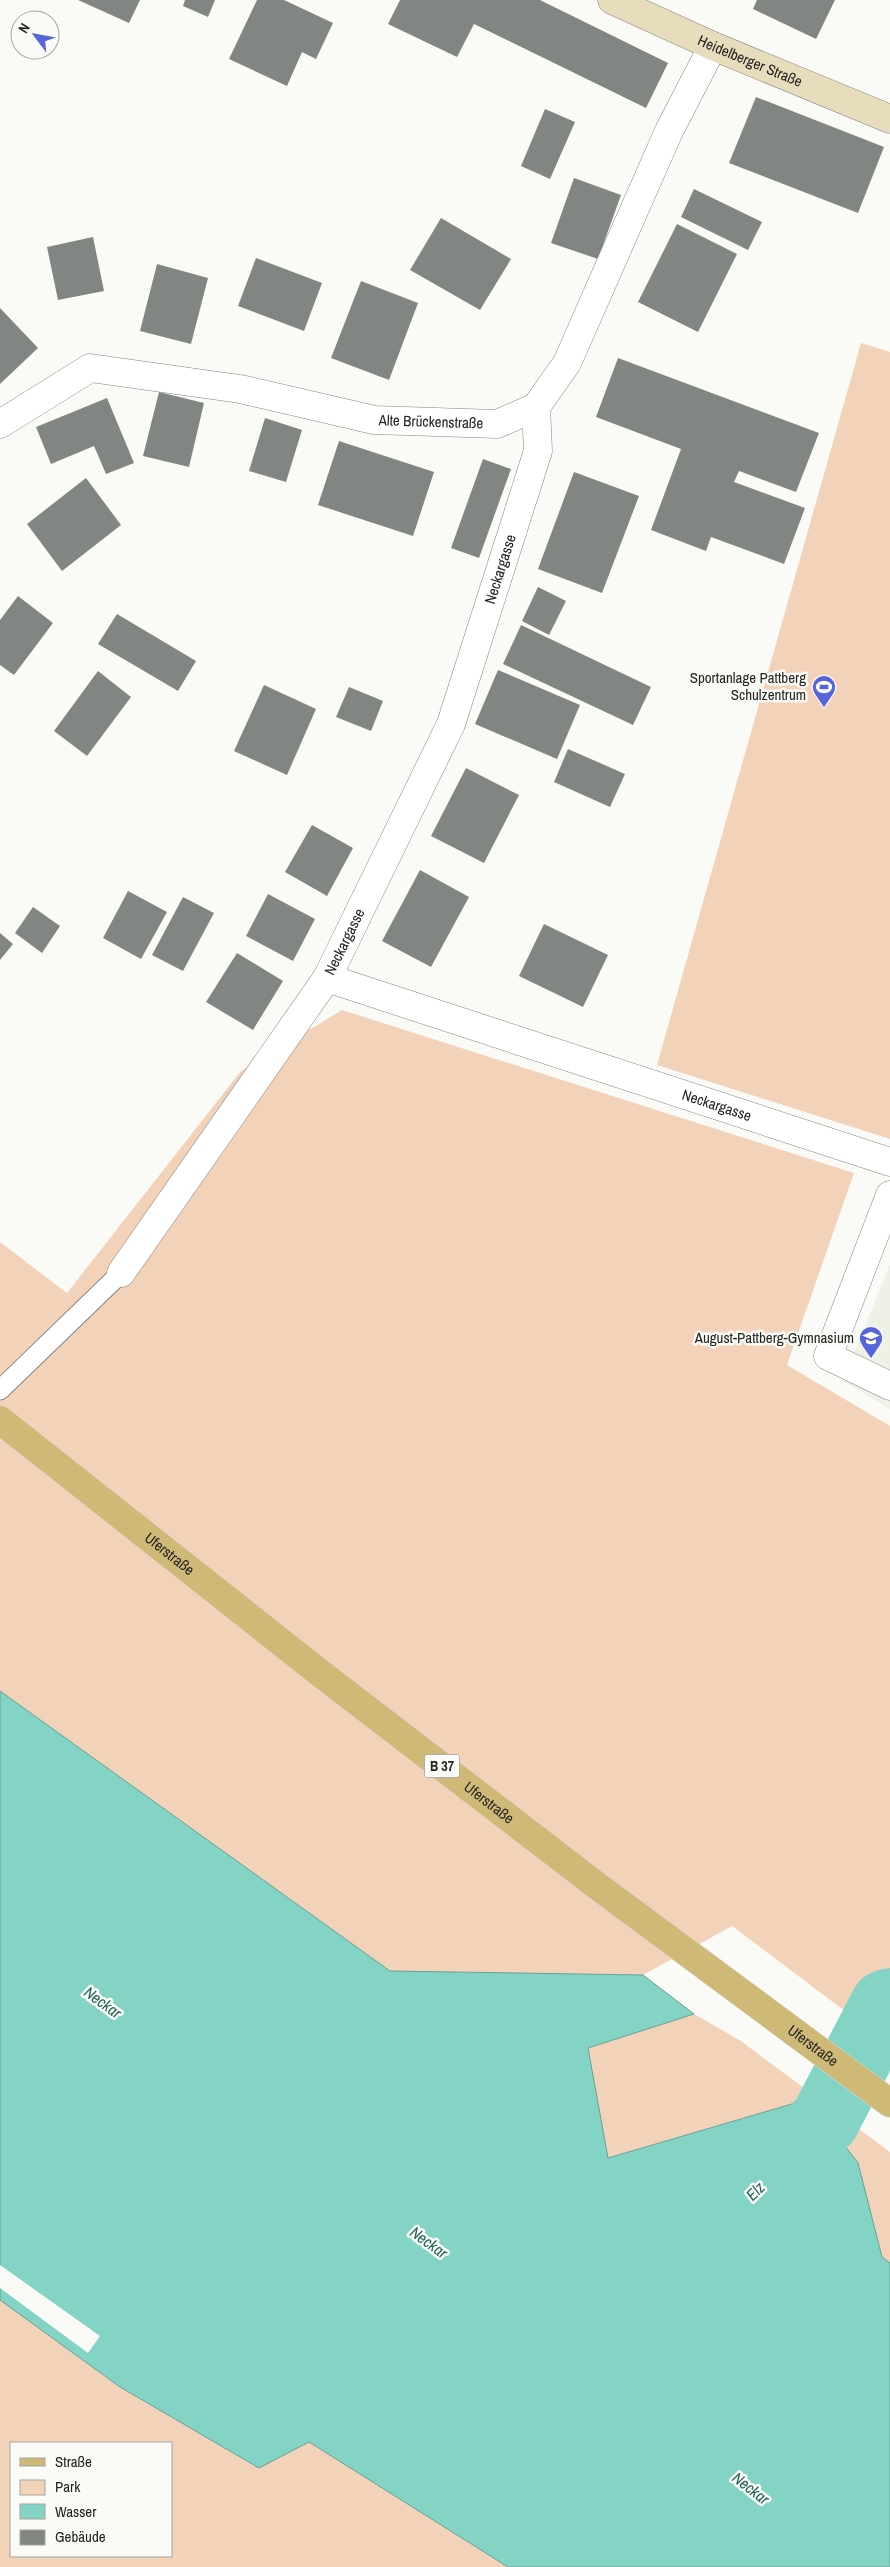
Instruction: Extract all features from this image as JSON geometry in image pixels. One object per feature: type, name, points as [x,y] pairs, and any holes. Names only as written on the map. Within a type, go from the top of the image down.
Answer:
[{"type":"main road","name":"Uferstraße","points":[[0,1420],[312,1667],[588,1879],[890,2103]]},
{"type":"street","name":"Heidelberger Straße","points":[[612,0],[713,46],[890,119]]},
{"type":"street","points":[[536,407],[567,363],[669,131],[713,46]]},
{"type":"street","name":"Alte Brückenstraße","points":[[0,424],[90,368],[240,389],[374,420],[497,424],[536,407]]},
{"type":"street","name":"Neckargasse","points":[[536,407],[538,451],[450,724],[328,978],[890,1162]]},
{"type":"street","points":[[120,1273],[328,978]]},
{"type":"street","points":[[890,1195],[828,1356],[890,1386]]},
{"type":"lane","points":[[0,1390],[120,1273]]},
{"type":"lane","points":[[0,1415],[74,1472]]},
{"type":"shaded area","name":"August-Pattberg-Gymnasium","points":[[890,1264],[890,1409],[843,1381]]},
{"type":"green space","name":"Sportanlage Pattberg Schulzentrum","points":[[861,343],[890,352],[890,1139],[657,1065]]},
{"type":"green space","points":[[342,1010],[854,1173],[787,1365],[890,1426],[890,2045],[732,1926],[643,1975],[390,1971],[0,1691],[0,1242],[67,1293],[241,1071]]},
{"type":"green space","points":[[694,2014],[741,2041],[890,2152],[890,2263],[882,2257],[858,2163],[802,2101],[607,2158],[588,2048]]},
{"type":"green space","points":[[0,2300],[120,2387],[259,2468],[309,2442],[508,2567],[0,2567]]},
{"type":"water","name":"Neckar","points":[[0,1691],[390,1971],[643,1975],[694,2014],[588,2048],[608,2158],[802,2101],[825,2120],[858,2163],[882,2257],[890,2263],[890,2567],[508,2567],[309,2442],[259,2468],[120,2387],[0,2300]]},
{"type":"pier","points":[[0,2265],[100,2336],[88,2353],[0,2288]]},
{"type":"building","points":[[78,0],[140,0],[129,23]]},
{"type":"building","points":[[185,0],[215,0],[208,17],[183,6]]},
{"type":"building","points":[[257,0],[284,0],[333,23],[316,59],[302,52],[287,86],[229,59]]},
{"type":"building","points":[[400,0],[540,0],[668,63],[646,108],[474,24],[457,57],[388,24]]},
{"type":"building","points":[[757,0],[835,0],[816,39],[753,9]]},
{"type":"building","points":[[756,97],[884,147],[858,213],[729,163]]},
{"type":"building","points":[[545,109],[575,122],[550,179],[521,166]]},
{"type":"building","points":[[574,178],[621,195],[598,259],[551,243]]},
{"type":"building","points":[[694,189],[762,222],[748,250],[681,217]]},
{"type":"building","points":[[441,218],[511,259],[480,310],[410,270]]},
{"type":"building","points":[[677,224],[737,254],[698,332],[638,302]]},
{"type":"building","points":[[93,237],[104,291],[58,300],[47,247]]},
{"type":"building","points":[[256,258],[322,283],[304,331],[238,306]]},
{"type":"building","points":[[157,264],[208,278],[191,344],[140,331]]},
{"type":"building","points":[[361,281],[418,303],[389,380],[331,358]]},
{"type":"building","points":[[0,308],[38,348],[0,384]]},
{"type":"building","points":[[618,358],[819,433],[796,492],[739,471],[734,482],[805,508],[784,564],[711,537],[706,551],[651,530],[681,449],[596,417]]},
{"type":"building","points":[[159,392],[204,403],[189,467],[143,456]]},
{"type":"building","points":[[107,398],[134,463],[106,474],[94,446],[51,464],[36,427]]},
{"type":"building","points":[[265,418],[302,430],[286,482],[249,471]]},
{"type":"building","points":[[339,441],[434,472],[413,536],[318,505]]},
{"type":"building","points":[[483,459],[511,469],[479,558],[451,548]]},
{"type":"building","points":[[574,472],[639,496],[602,593],[538,569]]},
{"type":"building","points":[[86,478],[121,525],[62,571],[27,524]]},
{"type":"building","points":[[538,587],[566,601],[549,635],[522,621]]},
{"type":"building","points":[[18,596],[53,623],[14,675],[0,665],[0,620]]},
{"type":"building","points":[[117,614],[196,661],[178,691],[98,644]]},
{"type":"building","points":[[521,625],[651,687],[633,725],[503,664]]},
{"type":"building","points":[[498,670],[580,705],[557,759],[475,724]]},
{"type":"building","points":[[98,671],[131,697],[87,756],[54,731]]},
{"type":"building","points":[[264,685],[316,709],[287,775],[234,751]]},
{"type":"building","points":[[349,687],[383,701],[371,731],[336,717]]},
{"type":"building","points":[[568,749],[625,774],[610,807],[554,782]]},
{"type":"building","points":[[466,768],[519,795],[484,863],[431,836]]},
{"type":"building","points":[[312,825],[353,848],[327,896],[285,872]]},
{"type":"building","points":[[420,870],[469,897],[431,967],[382,941]]},
{"type":"building","points":[[128,891],[167,912],[141,959],[103,938]]},
{"type":"building","points":[[268,894],[315,919],[293,961],[246,936]]},
{"type":"building","points":[[183,897],[214,913],[183,971],[152,955]]},
{"type":"building","points":[[33,907],[60,926],[42,953],[15,933]]},
{"type":"building","points":[[544,924],[608,955],[583,1007],[519,976]]},
{"type":"building","points":[[0,933],[13,944],[0,960]]},
{"type":"building","points":[[237,953],[283,981],[253,1030],[206,1002]]},
{"type":"waterway","name":"Elz","points":[[757,2189],[825,2120],[885,2005],[890,2003]]},
{"type":"place","name":"Sportanlage Pattberg Schulzentrum","points":[[824,708]]},
{"type":"place","name":"August-Pattberg-Gymnasium","points":[[871,1359]]}]
